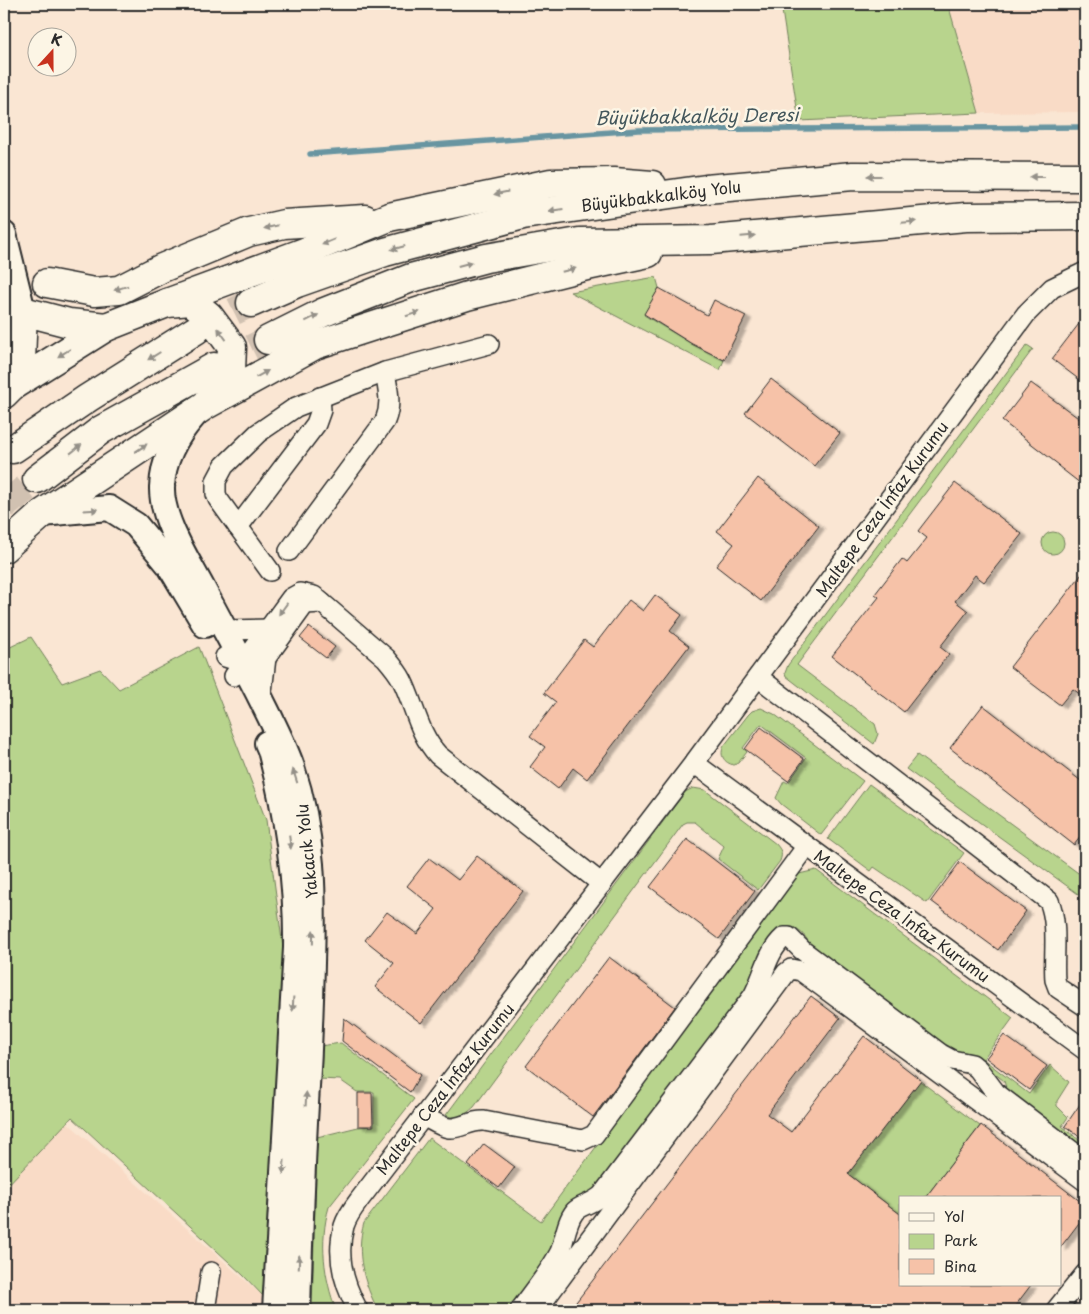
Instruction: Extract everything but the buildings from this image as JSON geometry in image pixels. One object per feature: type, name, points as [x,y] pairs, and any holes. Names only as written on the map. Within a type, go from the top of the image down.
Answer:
[{"type":"highway","name":"Büyükbakkalköy Yolu","points":[[251,303],[297,283],[385,252],[523,215],[706,189],[853,176],[1085,177]]},
{"type":"highway","points":[[46,283],[94,292],[119,290],[162,268],[249,232],[284,224],[389,217],[551,182],[614,182],[706,189]]},
{"type":"highway","points":[[268,340],[322,312],[411,278],[486,258],[579,242],[711,240],[966,217],[1085,216]]},
{"type":"highway","points":[[8,390],[106,328],[167,303],[302,253],[389,217]]},
{"type":"highway","points":[[4,548],[42,514],[204,406],[315,345],[467,296],[587,266],[711,240]]},
{"type":"highway","points":[[167,303],[190,301],[209,316],[232,347],[231,370],[204,406]]},
{"type":"highway","points":[[8,390],[20,361],[23,310],[69,323],[106,328]]},
{"type":"highway","points":[[13,449],[88,398],[196,330]]},
{"type":"highway","points":[[37,479],[101,430],[214,367]]},
{"type":"highway","points":[[4,525],[13,525],[42,514]]},
{"type":"main road","points":[[4,234],[23,310]]},
{"type":"main road","name":"Yakacık Yolu","points":[[204,406],[182,430],[166,458],[162,489],[165,510],[177,540],[262,700],[288,756],[303,803],[313,883],[310,1026],[298,1310]]},
{"type":"main road","name":"Yakacık Yolu","points":[[42,514],[109,508],[136,525],[169,565],[242,663],[270,750],[285,809],[297,912],[275,1310]]},
{"type":"lane","name":"Maltepe Ceza İnfaz Kurumu","points":[[358,1310],[346,1288],[342,1271],[342,1240],[344,1226],[360,1199],[694,763],[1026,314],[1052,288],[1085,272]]},
{"type":"lane","points":[[270,571],[218,499],[216,482],[220,471],[258,433],[296,406],[385,372],[489,344]]},
{"type":"lane","points":[[289,551],[385,421],[389,411],[390,400],[385,372]]},
{"type":"lane","points":[[238,527],[316,424],[321,410],[320,397]]},
{"type":"lane","points":[[242,663],[295,595],[306,594],[314,596],[386,658],[395,669],[402,679],[420,730],[438,755],[602,884]]},
{"type":"lane","points":[[242,663],[305,604],[322,603]]},
{"type":"lane","points":[[225,630],[269,629]]},
{"type":"lane","points":[[758,677],[1049,901],[1054,921],[1055,980],[1058,988],[1085,1006]]},
{"type":"lane","name":"Maltepe Ceza İnfaz Kurumu","points":[[694,763],[1085,1050]]},
{"type":"lane","points":[[423,1116],[446,1128],[470,1122],[484,1121],[583,1140],[594,1136],[807,846]]},
{"type":"lane","points":[[520,1310],[553,1264],[561,1249],[570,1220],[576,1211],[595,1202],[602,1195],[753,996],[771,953],[784,937],[789,936],[802,950],[941,1054],[952,1060],[972,1064],[996,1093],[1085,1161]]},
{"type":"lane","points":[[537,1310],[786,973],[791,969],[801,971],[1085,1181]]},
{"type":"lane","points":[[205,1310],[211,1272]]},
{"type":"lane","points":[[1056,1310],[1085,1274]]},
{"type":"shaded area","points":[[948,4],[1085,4],[1085,112],[979,113]]},
{"type":"shaded area","points":[[67,1122],[265,1298],[266,1310],[4,1310],[4,1189]]},
{"type":"green space","points":[[781,4],[948,4],[979,113],[799,121]]},
{"type":"green space","points":[[656,277],[659,288],[644,315],[692,344],[724,360],[720,370],[570,292]]},
{"type":"green space","points":[[1027,345],[1033,349],[797,665],[875,724],[878,734],[874,744],[786,676],[785,673],[788,665]]},
{"type":"green space","points":[[1053,532],[1061,535],[1064,543],[1061,551],[1053,554],[1045,551],[1042,543],[1045,535]]},
{"type":"green space","points":[[31,637],[62,683],[100,669],[119,689],[199,647],[266,820],[283,948],[265,1298],[243,1275],[72,1117],[4,1189],[4,650]]},
{"type":"green space","points":[[761,708],[774,714],[863,781],[821,835],[776,798],[784,781],[788,783],[806,758],[761,724],[743,748],[747,752],[738,763],[730,764],[723,758],[724,746],[748,715],[752,711]]},
{"type":"green space","points":[[917,755],[1085,878],[1085,899],[906,769]]},
{"type":"green space","points":[[869,784],[964,853],[927,903],[874,867],[871,871],[828,839]]},
{"type":"green space","points":[[693,788],[705,790],[776,844],[781,852],[780,861],[758,890],[718,859],[724,846],[695,822],[683,824],[474,1107],[461,1116],[450,1117],[446,1115],[685,792]]},
{"type":"green space","points":[[816,870],[1013,1018],[983,1059],[1029,1094],[1050,1065],[1069,1082],[1057,1101],[1057,1106],[1068,1117],[1062,1126],[1085,1145],[1085,1155],[1007,1091],[1004,1081],[969,1053],[949,1051],[813,949],[800,932],[796,929],[787,928],[754,979],[602,1187],[584,1195],[575,1205],[551,1254],[512,1310],[378,1310],[362,1268],[360,1246],[364,1223],[429,1138],[541,1221],[799,874]]},
{"type":"green space","points":[[341,1043],[414,1099],[329,1207],[324,1233],[324,1259],[328,1285],[336,1310],[312,1310],[317,1137],[358,1127],[374,1126],[374,1092],[357,1092],[340,1080],[319,1079],[320,1046]]},
{"type":"green space","points":[[920,1081],[980,1126],[927,1196],[899,1196],[899,1213],[848,1174]]},
{"type":"waterway","name":"Büyükbakkalköy Deresi","points":[[310,154],[639,130],[1085,127]]},
{"type":"tunnel","points":[[4,309],[47,283]]},
{"type":"tunnel","points":[[196,330],[251,303]]},
{"type":"tunnel","points":[[214,367],[268,340]]},
{"type":"tunnel","points":[[4,506],[37,479]]}]
